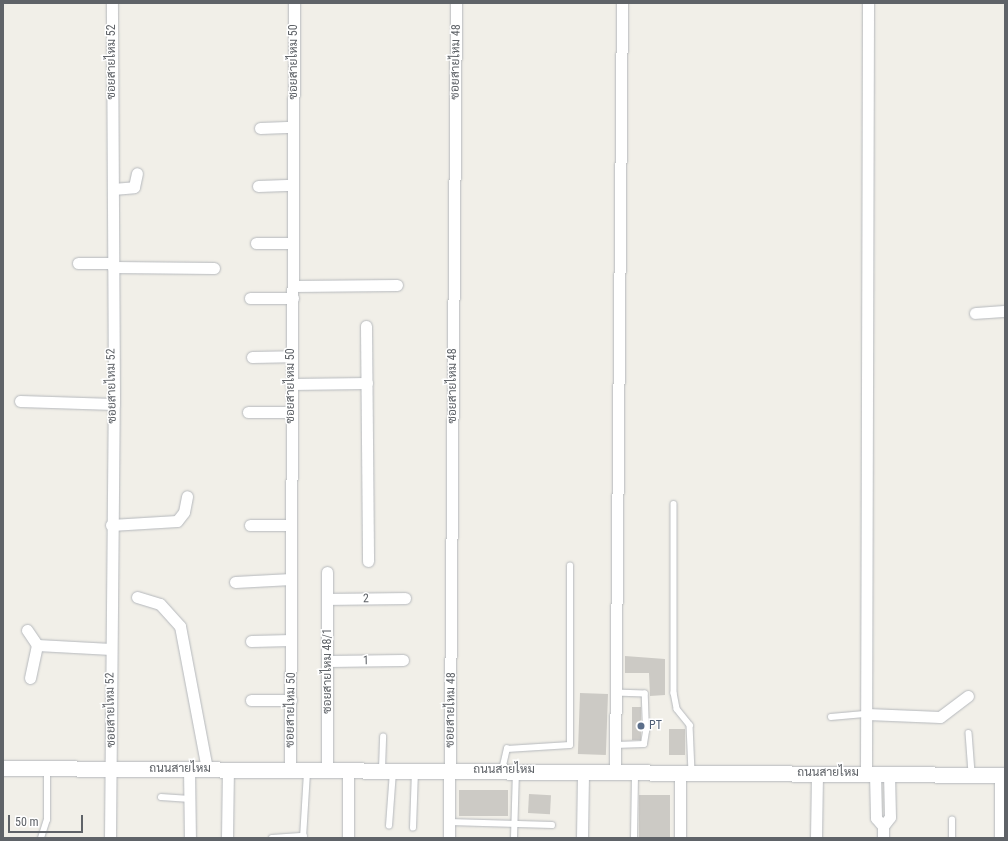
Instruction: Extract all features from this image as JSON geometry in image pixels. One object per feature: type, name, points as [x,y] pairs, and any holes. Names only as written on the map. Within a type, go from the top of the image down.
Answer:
[{"type":"main road","name":"ถนนสายไหม","points":[[3,768],[387,769],[1002,775]]},
{"type":"street","name":"ซอยสายไหม 52","points":[[110,838],[112,768],[111,525],[114,404],[112,3]]},
{"type":"street","name":"ซอยสายไหม 50","points":[[290,769],[294,3]]},
{"type":"street","name":"ซอยสายไหม 48","points":[[449,838],[456,3]]},
{"type":"street","points":[[615,771],[622,3]]},
{"type":"street","points":[[868,3],[868,714],[877,773],[890,817],[883,826],[883,838]]},
{"type":"street","points":[[260,128],[293,127]]},
{"type":"street","points":[[113,189],[134,187],[137,173]]},
{"type":"street","points":[[258,186],[293,185]]},
{"type":"street","points":[[256,243],[293,243]]},
{"type":"street","points":[[78,263],[214,268]]},
{"type":"street","points":[[293,286],[397,285]]},
{"type":"street","points":[[250,298],[293,298]]},
{"type":"street","points":[[975,313],[1005,312]]},
{"type":"street","points":[[366,326],[368,561]]},
{"type":"street","points":[[252,357],[291,356]]},
{"type":"street","points":[[291,384],[367,383]]},
{"type":"street","points":[[20,401],[114,404]]},
{"type":"street","points":[[248,412],[291,412]]},
{"type":"street","points":[[111,525],[177,521],[184,512],[187,496]]},
{"type":"street","points":[[250,525],[291,526]]},
{"type":"street","name":"ซอยสายไหม 48/1","points":[[327,572],[327,770]]},
{"type":"street","points":[[235,582],[291,579]]},
{"type":"street","points":[[137,597],[160,604],[180,626],[207,769]]},
{"type":"street","name":"2","points":[[328,599],[404,598]]},
{"type":"street","points":[[27,630],[37,645],[30,678]]},
{"type":"street","points":[[251,640],[291,640]]},
{"type":"street","points":[[37,645],[111,649]]},
{"type":"street","name":"1","points":[[328,661],[403,660]]},
{"type":"street","points":[[868,714],[940,717],[968,696]]},
{"type":"street","points":[[251,700],[291,700]]},
{"type":"street","points":[[189,769],[190,838]]},
{"type":"street","points":[[227,838],[228,769]]},
{"type":"street","points":[[348,770],[348,838]]},
{"type":"street","points":[[582,838],[583,771]]},
{"type":"street","points":[[680,838],[686,772]]},
{"type":"street","points":[[816,838],[817,773]]},
{"type":"street","points":[[1000,838],[1002,775]]},
{"type":"lane","points":[[674,504],[674,693],[677,709],[690,725],[686,772]]},
{"type":"lane","points":[[514,838],[515,824],[507,749],[570,745],[570,566]]},
{"type":"lane","points":[[615,693],[645,694],[646,731],[644,744],[615,745]]},
{"type":"lane","points":[[831,717],[868,714]]},
{"type":"lane","points":[[969,733],[972,774]]},
{"type":"lane","points":[[383,737],[387,769],[389,826]]},
{"type":"lane","points":[[41,838],[48,820],[47,768]]},
{"type":"lane","points":[[272,838],[304,837],[307,769]]},
{"type":"lane","points":[[413,828],[415,770]]},
{"type":"lane","points":[[634,838],[635,772]]},
{"type":"lane","points":[[161,797],[190,799]]},
{"type":"lane","points":[[952,820],[952,838]]},
{"type":"lane","points":[[449,822],[552,825]]},
{"type":"building","points":[[625,656],[665,659],[665,695],[650,696],[649,673],[625,673]]},
{"type":"building","points":[[580,693],[608,694],[606,755],[578,754]]},
{"type":"building","points":[[632,707],[641,707],[641,740],[632,740]]},
{"type":"building","points":[[669,729],[685,729],[685,755],[669,755]]},
{"type":"building","points":[[459,790],[508,790],[508,816],[459,816]]},
{"type":"building","points":[[529,794],[551,795],[550,814],[528,813]]},
{"type":"building","points":[[639,795],[670,795],[670,838],[639,838]]},
{"type":"place","name":"PT","points":[[641,726]]}]
